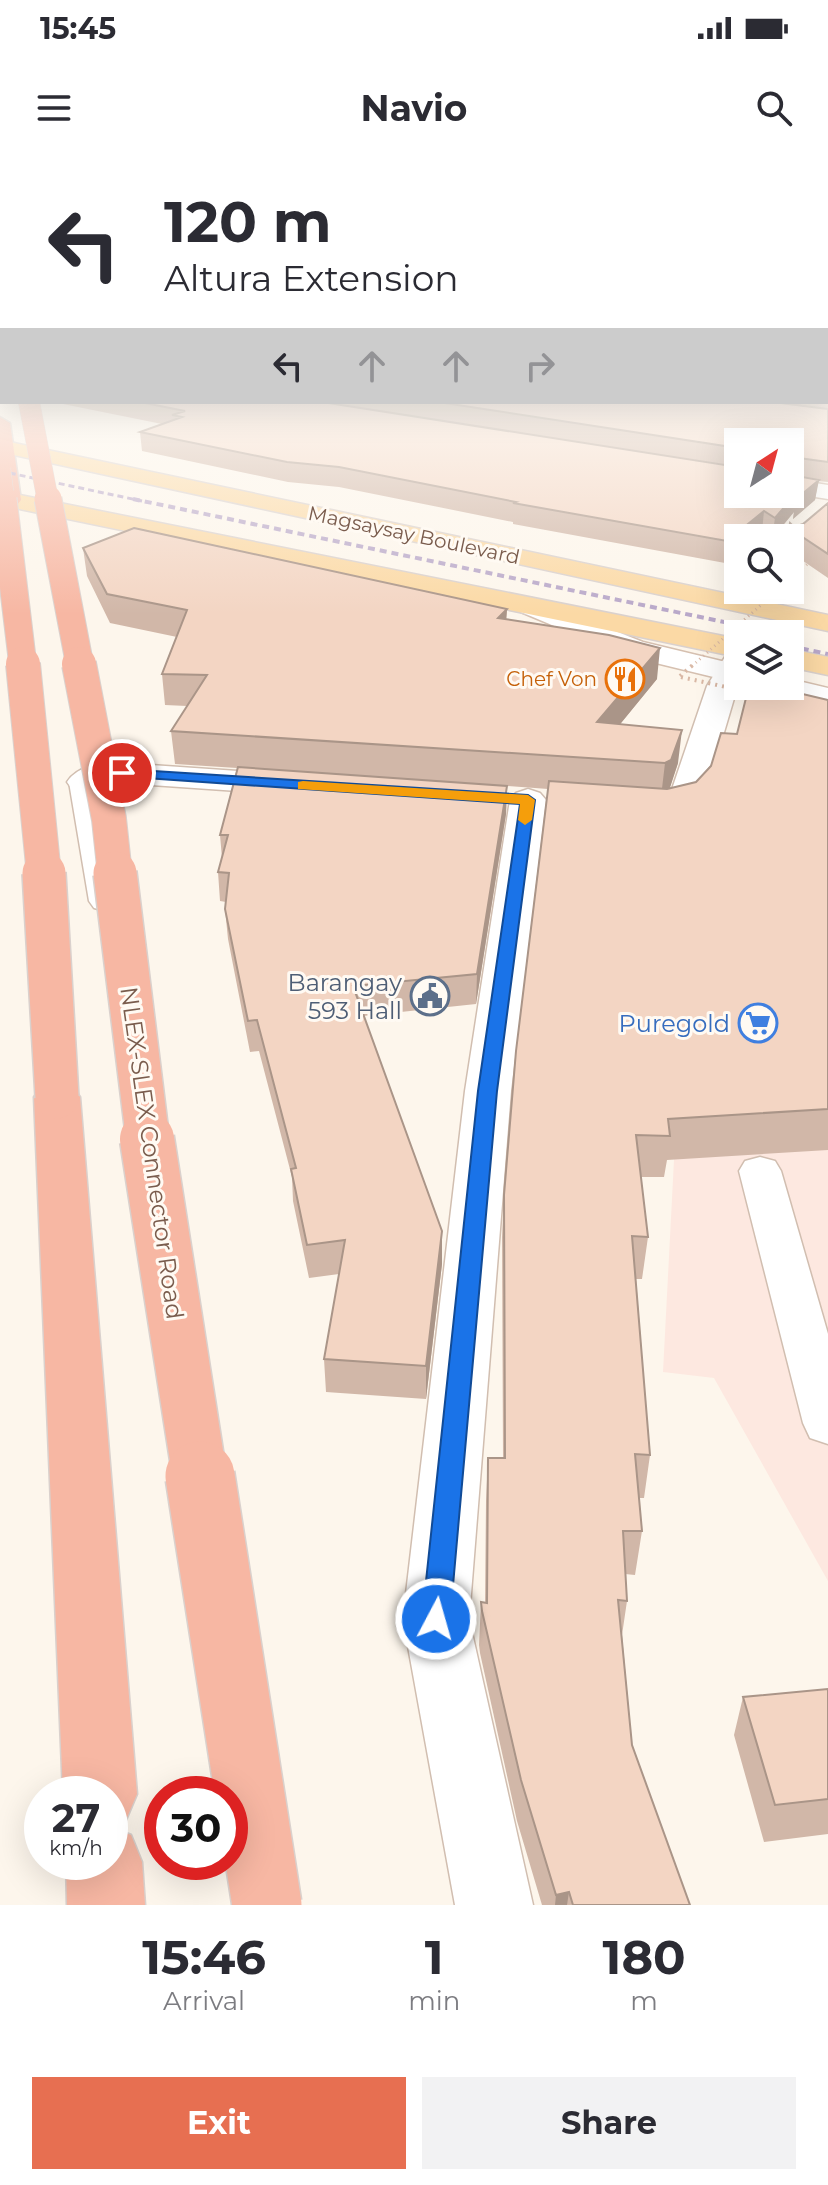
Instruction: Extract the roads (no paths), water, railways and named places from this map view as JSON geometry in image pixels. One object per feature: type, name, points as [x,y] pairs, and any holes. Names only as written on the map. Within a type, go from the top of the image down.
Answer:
[{"type":"highway","name":"NLEX-SLEX Connector Road","points":[[37,450],[96,800],[267,1905]]},
{"type":"highway","points":[[2,462],[41,822],[99,1776]]},
{"type":"highway","points":[[105,1880],[106,1905]]},
{"type":"main road","name":"Magsaysay Boulevard","points":[[2,462],[289,509],[826,622]]},
{"type":"main road","name":"Magsaysay Boulevard","points":[[2,462],[531,606]]},
{"type":"main road","points":[[289,509],[473,526],[724,577]]},
{"type":"main road","points":[[789,604],[826,622]]},
{"type":"main road","points":[[804,661],[828,666]]},
{"type":"street","points":[[804,493],[825,503]]},
{"type":"street","points":[[531,606],[633,649],[724,666]]},
{"type":"street","points":[[804,691],[828,697]]},
{"type":"street","points":[[618,807],[663,811],[678,807],[686,800],[724,698]]},
{"type":"street","points":[[96,800],[97,775],[122,773],[331,787]]},
{"type":"street","points":[[494,1905],[436,1619],[488,1091],[528,800]]},
{"type":"lane","points":[[96,800],[110,920],[148,1030],[178,1193],[171,1220],[171,1271],[238,1776]]},
{"type":"lane","points":[[760,1171],[828,1423]]},
{"type":"railway","points":[[0,471],[142,501]]},
{"type":"railway","points":[[133,499],[724,622]]},
{"type":"railway","points":[[804,649],[828,654]]},
{"type":"place","name":"Chef Von","points":[[625,679]]},
{"type":"place","name":"Barangay 593 Hall","points":[[430,996]]},
{"type":"place","name":"Puregold","points":[[758,1023]]}]
